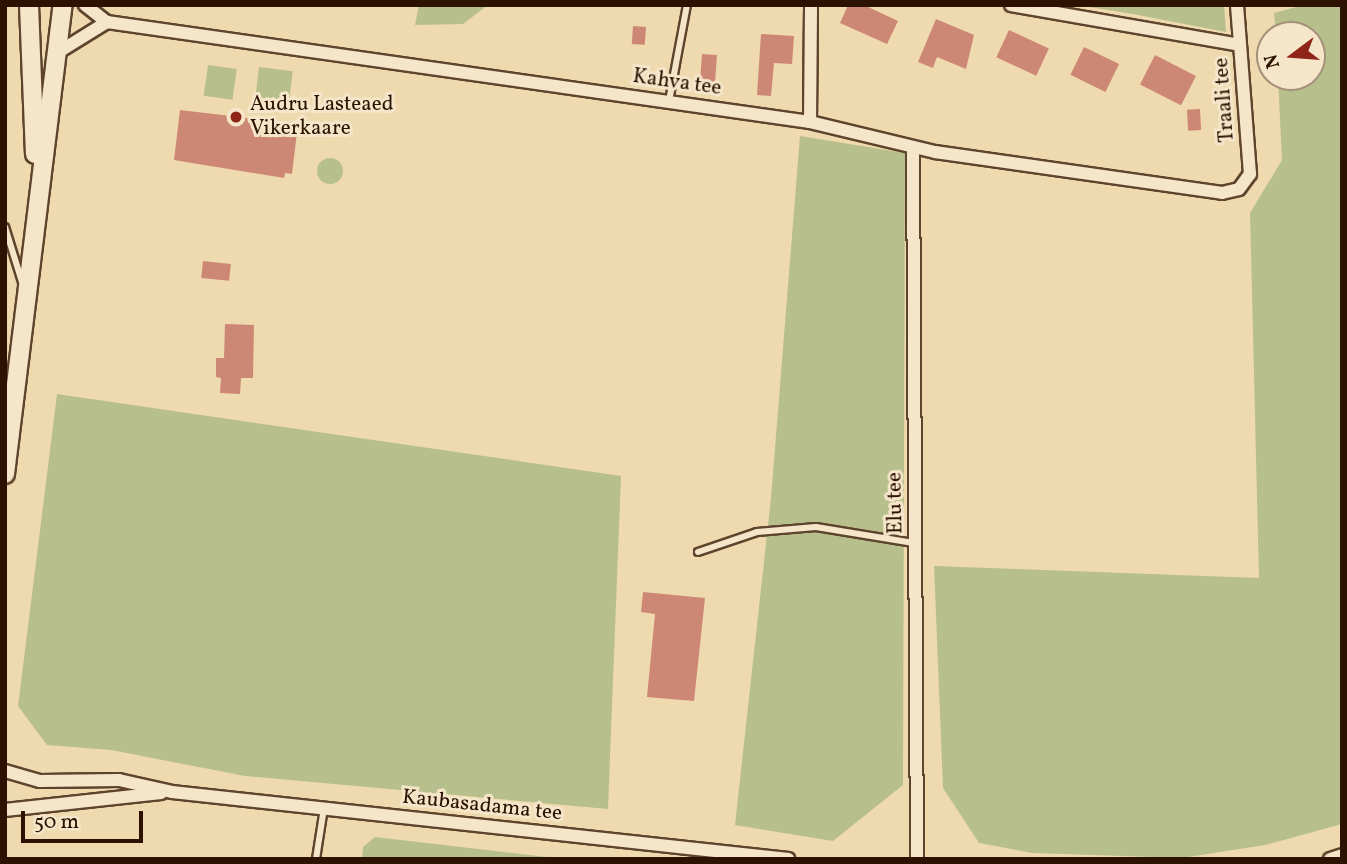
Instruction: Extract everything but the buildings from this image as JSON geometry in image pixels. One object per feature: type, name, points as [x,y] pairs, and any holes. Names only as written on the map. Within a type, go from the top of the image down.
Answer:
[{"type":"main road","points":[[29,5],[38,199]]},
{"type":"main road","points":[[5,474],[25,295],[63,5]]},
{"type":"street","name":"Kahva tee","points":[[85,5],[107,22],[810,122],[913,147],[1222,193],[1238,189]]},
{"type":"street","points":[[810,122],[811,5]]},
{"type":"street","points":[[1011,5],[1240,45]]},
{"type":"street","name":"Traali tee","points":[[1237,5],[1250,174],[1238,189]]},
{"type":"street","points":[[57,53],[107,22]]},
{"type":"street","name":"Elu tee","points":[[913,147],[917,859]]},
{"type":"street","name":"Kaubasadama tee","points":[[5,771],[40,781],[119,780],[172,792],[788,859]]},
{"type":"street","name":"Kaubasadama tee","points":[[5,810],[172,792]]},
{"type":"street","points":[[1330,859],[1342,855]]},
{"type":"lane","points":[[669,101],[687,5]]},
{"type":"lane","points":[[5,227],[25,295]]},
{"type":"lane","points":[[698,552],[757,532],[816,527],[916,543]]},
{"type":"lane","points":[[316,859],[324,808]]},
{"type":"green space","points":[[419,5],[488,5],[463,24],[415,25]]},
{"type":"green space","points":[[1077,5],[1224,5],[1226,32],[1133,14]]},
{"type":"green space","points":[[1304,5],[1342,5],[1342,824],[1265,845],[1182,858],[1032,853],[979,843],[943,788],[934,566],[1259,578],[1250,213],[1282,160],[1279,91],[1326,91],[1326,21],[1275,21],[1274,13]]},
{"type":"green space","points":[[208,65],[237,69],[232,100],[204,96]]},
{"type":"green space","points":[[259,67],[293,71],[288,106],[255,102]]},
{"type":"green space","points":[[800,136],[905,153],[903,785],[833,841],[735,825],[771,498]]},
{"type":"green space","points":[[330,158],[339,162],[343,171],[339,180],[330,184],[321,180],[317,171],[321,162]]},
{"type":"green space","points":[[57,394],[621,476],[608,809],[245,776],[111,750],[47,745],[18,706]]},
{"type":"green space","points":[[375,837],[564,859],[362,859],[363,847]]},
{"type":"place","name":"Audru Lasteaed Vikerkaare","points":[[236,117]]}]
